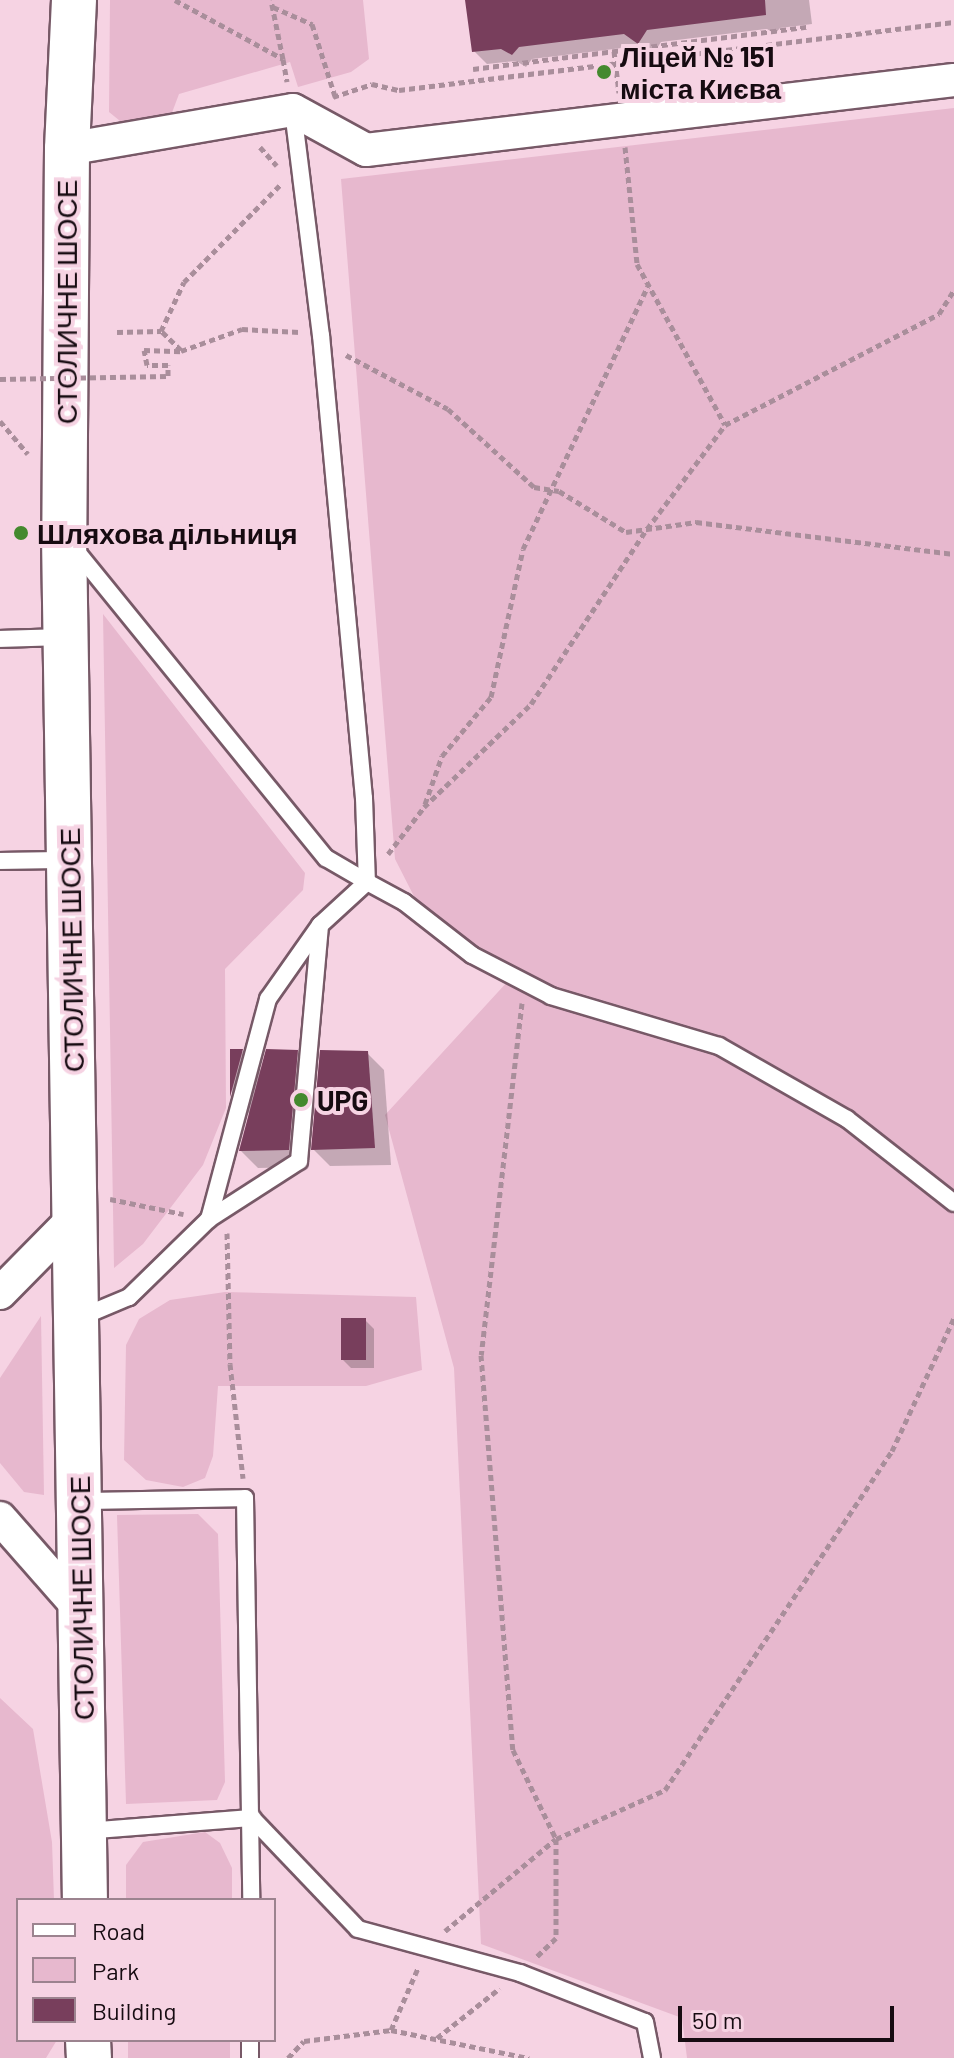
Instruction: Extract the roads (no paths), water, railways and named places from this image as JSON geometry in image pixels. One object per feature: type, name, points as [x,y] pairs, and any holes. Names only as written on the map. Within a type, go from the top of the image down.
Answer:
[{"type":"main road","name":"СТОЛИЧНЕ ШОСЕ","points":[[74,0],[67,149],[64,537],[69,860],[92,1208],[77,1319],[85,1898]]},
{"type":"street","points":[[67,149],[293,110],[366,150],[954,80]]},
{"type":"street","points":[[0,1293],[92,1208]]},
{"type":"street","points":[[0,1518],[80,1609]]},
{"type":"lane","points":[[209,1219],[268,999],[320,925],[367,882],[364,798],[321,335],[295,177],[293,110]]},
{"type":"lane","points":[[64,537],[326,858],[404,902],[472,955],[551,996],[719,1046],[847,1119],[954,1203]]},
{"type":"lane","points":[[0,639],[66,637]]},
{"type":"lane","points":[[0,861],[69,860]]},
{"type":"lane","points":[[77,1319],[129,1297],[209,1219],[299,1161],[320,925]]},
{"type":"lane","points":[[80,1501],[245,1498],[251,1898]]},
{"type":"lane","points":[[83,1831],[252,1818]]},
{"type":"lane","points":[[252,1818],[358,1929],[520,1973],[645,2022],[652,2058]]},
{"type":"place","name":"Ліцей № 151 міста Києва","points":[[604,72]]},
{"type":"place","name":"Шляхова дільниця","points":[[21,533]]},
{"type":"place","name":"UPG","points":[[301,1100]]}]
